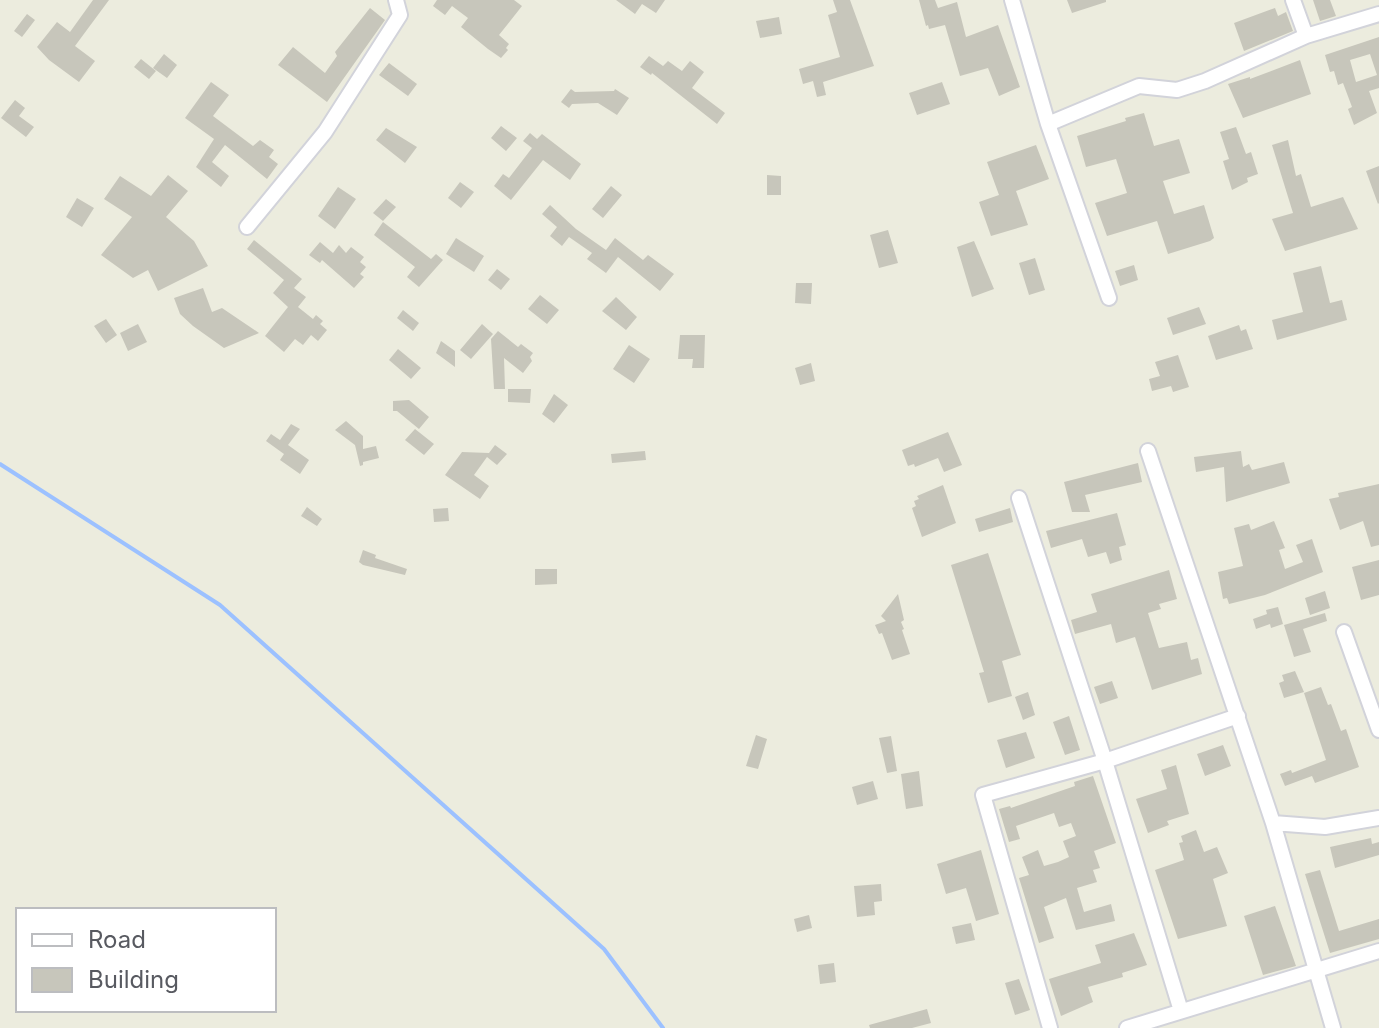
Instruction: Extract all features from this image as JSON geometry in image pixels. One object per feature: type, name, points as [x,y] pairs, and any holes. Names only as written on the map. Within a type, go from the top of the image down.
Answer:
[{"type":"street","points":[[247,227],[325,132],[400,15],[396,0]]},
{"type":"street","points":[[1012,0],[1048,124],[1109,298]]},
{"type":"street","points":[[1293,0],[1306,36]]},
{"type":"street","points":[[1048,124],[1139,86],[1177,90],[1205,81],[1306,36],[1379,14]]},
{"type":"street","points":[[1148,451],[1273,823],[1333,1028]]},
{"type":"street","points":[[1019,498],[1105,761],[1181,1011]]},
{"type":"street","points":[[1344,632],[1379,730]]},
{"type":"street","points":[[1050,1028],[983,795],[1105,761],[1238,716]]},
{"type":"street","points":[[1273,823],[1325,827],[1379,818]]},
{"type":"street","points":[[1127,1028],[1379,951]]},
{"type":"building","points":[[93,0],[109,0],[75,46],[95,61],[79,82],[37,47],[57,22],[70,32]]},
{"type":"building","points":[[437,0],[514,0],[522,6],[499,35],[509,44],[508,50],[501,58],[488,49],[461,27],[468,18],[452,6],[445,15],[433,6]]},
{"type":"building","points":[[616,0],[665,0],[656,13],[642,4],[635,14]]},
{"type":"building","points":[[833,0],[850,0],[874,66],[823,82],[826,95],[817,97],[813,81],[803,84],[799,69],[840,57],[828,15],[837,12]]},
{"type":"building","points":[[919,0],[935,0],[938,8],[957,2],[966,37],[998,25],[1020,87],[999,96],[988,68],[960,76],[945,25],[929,29]]},
{"type":"building","points":[[1067,0],[1106,0],[1106,2],[1072,13]]},
{"type":"building","points":[[1313,0],[1330,0],[1336,16],[1320,21]]},
{"type":"building","points":[[370,8],[385,20],[327,102],[278,65],[293,47],[325,73],[337,56],[335,52]]},
{"type":"building","points":[[1275,8],[1278,16],[1286,12],[1293,31],[1244,51],[1234,23]]},
{"type":"building","points":[[27,14],[35,20],[22,37],[14,31]]},
{"type":"building","points":[[779,17],[782,34],[760,38],[756,21]]},
{"type":"building","points":[[1379,37],[1379,88],[1369,91],[1377,113],[1354,125],[1348,109],[1352,107],[1343,83],[1338,85],[1325,55]],"holes":[[[1370,54],[1377,75],[1356,82],[1350,60]]]},
{"type":"building","points":[[164,54],[177,65],[167,78],[153,68]]},
{"type":"building","points":[[649,56],[663,66],[668,61],[682,71],[690,61],[704,72],[692,88],[725,113],[717,124],[640,67]]},
{"type":"building","points":[[141,59],[156,71],[149,79],[134,67]]},
{"type":"building","points":[[1300,60],[1311,94],[1243,118],[1228,84]]},
{"type":"building","points":[[389,63],[417,84],[408,96],[379,75]]},
{"type":"building","points":[[211,82],[229,95],[213,116],[253,146],[260,140],[274,150],[269,157],[278,164],[267,179],[225,145],[212,162],[229,176],[221,187],[196,167],[214,139],[185,118]]},
{"type":"building","points":[[942,82],[950,104],[917,115],[909,93]]},
{"type":"building","points":[[571,89],[575,92],[615,89],[629,98],[617,115],[598,103],[572,104],[569,108],[561,102]]},
{"type":"building","points":[[15,100],[25,108],[19,116],[34,127],[26,137],[1,118]]},
{"type":"building","points":[[1144,113],[1154,146],[1179,139],[1190,173],[1163,181],[1174,214],[1204,205],[1214,238],[1210,241],[1168,254],[1157,221],[1107,236],[1095,203],[1127,193],[1116,159],[1086,167],[1077,136]]},
{"type":"building","points":[[501,126],[517,138],[506,151],[491,138]]},
{"type":"building","points":[[1236,127],[1246,154],[1251,152],[1258,174],[1232,190],[1223,161],[1229,159],[1220,132]]},
{"type":"building","points":[[386,128],[417,147],[405,163],[376,140]]},
{"type":"building","points":[[530,133],[537,139],[542,134],[581,164],[570,180],[543,160],[511,200],[494,186],[503,174],[509,178],[532,148],[523,141]]},
{"type":"building","points":[[1288,140],[1296,176],[1301,174],[1311,207],[1343,197],[1358,229],[1285,251],[1272,219],[1293,213],[1272,145]]},
{"type":"building","points":[[1036,145],[1049,179],[1016,191],[1028,225],[991,236],[979,202],[999,195],[987,162]]},
{"type":"building","points":[[1379,166],[1379,203],[1378,204],[1366,171]]},
{"type":"building","points":[[168,175],[188,191],[166,217],[194,241],[208,266],[158,291],[148,270],[133,278],[101,255],[132,217],[104,199],[120,176],[151,196]]},
{"type":"building","points":[[767,175],[781,176],[781,195],[767,195]]},
{"type":"building","points":[[460,182],[474,192],[461,208],[448,198]]},
{"type":"building","points":[[611,186],[622,195],[603,218],[592,209]]},
{"type":"building","points":[[338,187],[356,199],[335,229],[318,216]]},
{"type":"building","points":[[77,198],[94,208],[82,227],[66,217]]},
{"type":"building","points":[[386,199],[396,207],[383,221],[373,213]]},
{"type":"building","points":[[550,205],[576,229],[606,250],[615,238],[643,260],[648,255],[674,274],[660,291],[618,257],[606,273],[587,259],[592,253],[569,237],[562,246],[550,236],[557,227],[542,214]]},
{"type":"building","points":[[383,222],[431,259],[436,254],[443,260],[419,287],[407,277],[415,267],[374,235]]},
{"type":"building","points":[[888,230],[898,263],[879,268],[870,235]]},
{"type":"building","points":[[456,238],[484,256],[474,272],[446,254]]},
{"type":"building","points":[[254,240],[302,279],[294,288],[306,297],[298,307],[313,319],[316,315],[327,330],[318,341],[311,335],[303,345],[295,339],[284,352],[265,336],[288,307],[273,293],[284,280],[247,249]]},
{"type":"building","points":[[974,241],[994,289],[972,297],[957,247]]},
{"type":"building","points":[[320,242],[333,253],[339,245],[346,253],[351,247],[364,257],[360,262],[366,267],[360,274],[364,277],[354,288],[322,260],[320,263],[309,255]]},
{"type":"building","points":[[1035,258],[1045,290],[1029,295],[1019,263]]},
{"type":"building","points":[[1134,265],[1138,280],[1120,286],[1115,271]]},
{"type":"building","points":[[1321,266],[1330,303],[1342,300],[1347,320],[1277,340],[1272,320],[1303,312],[1293,273]]},
{"type":"building","points":[[497,269],[510,279],[501,290],[488,280]]},
{"type":"building","points":[[796,283],[812,283],[811,304],[795,303]]},
{"type":"building","points":[[203,288],[212,312],[222,308],[259,333],[224,348],[193,326],[180,314],[174,298]]},
{"type":"building","points":[[540,295],[559,310],[547,324],[528,309]]},
{"type":"building","points":[[616,297],[637,317],[626,330],[602,311]]},
{"type":"building","points":[[1199,307],[1206,324],[1173,335],[1167,318]]},
{"type":"building","points":[[403,310],[419,323],[413,331],[397,318]]},
{"type":"building","points":[[106,319],[117,335],[106,343],[94,326]]},
{"type":"building","points":[[138,324],[147,342],[128,351],[120,333]]},
{"type":"building","points":[[482,324],[493,334],[471,359],[460,350]]},
{"type":"building","points":[[1239,325],[1241,331],[1246,329],[1253,349],[1216,360],[1208,336]]},
{"type":"building","points":[[498,331],[518,347],[521,344],[533,353],[530,357],[532,361],[523,373],[504,358],[505,389],[494,389],[491,339]]},
{"type":"building","points":[[680,335],[705,335],[704,368],[692,368],[693,359],[678,359]]},
{"type":"building","points":[[441,341],[455,351],[455,367],[436,353]]},
{"type":"building","points":[[629,345],[650,359],[634,383],[613,369]]},
{"type":"building","points":[[398,349],[421,368],[411,379],[389,360]]},
{"type":"building","points":[[1178,355],[1189,387],[1173,392],[1171,386],[1152,391],[1149,379],[1160,376],[1155,362]]},
{"type":"building","points":[[811,363],[815,381],[800,385],[795,368]]},
{"type":"building","points":[[508,389],[531,389],[530,403],[508,402]]},
{"type":"building","points":[[554,394],[568,405],[554,423],[542,414]]},
{"type":"building","points":[[409,400],[429,417],[419,429],[393,411],[393,401]]},
{"type":"building","points":[[346,421],[363,436],[363,449],[376,446],[379,458],[363,462],[360,466],[355,445],[335,430]]},
{"type":"building","points":[[291,424],[300,429],[288,445],[309,460],[300,474],[280,460],[284,454],[266,441],[271,434],[280,440]]},
{"type":"building","points":[[415,429],[434,444],[424,455],[405,440]]},
{"type":"building","points":[[948,432],[962,465],[944,472],[938,458],[915,467],[914,464],[908,466],[902,450]]},
{"type":"building","points":[[495,445],[507,454],[497,465],[487,457],[474,475],[489,486],[480,499],[445,475],[462,452],[489,453]]},
{"type":"building","points":[[645,451],[646,460],[612,463],[611,454]]},
{"type":"building","points":[[1241,451],[1243,467],[1249,464],[1252,470],[1284,462],[1290,483],[1226,502],[1224,467],[1196,472],[1194,457]]},
{"type":"building","points":[[1138,463],[1142,482],[1085,495],[1090,512],[1072,512],[1064,482]]},
{"type":"building","points":[[1379,484],[1379,545],[1371,547],[1363,521],[1340,530],[1329,499],[1339,497],[1338,493]]},
{"type":"building","points":[[943,485],[956,523],[922,537],[912,508],[916,506],[914,501],[919,499],[917,496]]},
{"type":"building","points":[[307,507],[322,519],[317,526],[301,516]]},
{"type":"building","points":[[448,508],[449,521],[434,522],[433,509]]},
{"type":"building","points":[[1010,508],[1013,522],[979,532],[975,519]]},
{"type":"building","points":[[1117,513],[1126,545],[1119,547],[1122,560],[1110,564],[1106,552],[1088,557],[1082,539],[1051,548],[1046,531]]},
{"type":"building","points":[[1274,521],[1285,548],[1279,550],[1285,569],[1303,562],[1296,545],[1312,539],[1323,572],[1265,595],[1229,604],[1227,598],[1223,599],[1218,572],[1243,566],[1234,528],[1249,524],[1251,530]]},
{"type":"building","points":[[363,550],[376,555],[375,558],[407,569],[405,575],[363,565],[359,562]]},
{"type":"building","points":[[988,553],[1021,655],[1002,661],[1012,696],[988,703],[979,673],[984,672],[951,565]]},
{"type":"building","points":[[1379,560],[1379,595],[1361,600],[1352,567]]},
{"type":"building","points":[[535,569],[557,569],[557,584],[535,585]]},
{"type":"building","points":[[1169,570],[1177,599],[1159,604],[1161,609],[1148,613],[1159,648],[1187,642],[1191,660],[1198,658],[1202,674],[1152,690],[1135,637],[1116,643],[1111,624],[1075,634],[1071,620],[1097,612],[1091,594]]},
{"type":"building","points":[[1325,591],[1330,608],[1310,615],[1305,598]]},
{"type":"building","points":[[898,594],[904,620],[901,622],[902,630],[910,654],[892,660],[882,633],[879,634],[875,625],[886,621],[881,616]]},
{"type":"building","points":[[1278,607],[1283,624],[1256,629],[1253,619],[1267,614],[1266,610]]},
{"type":"building","points":[[1325,613],[1327,621],[1303,629],[1311,652],[1294,657],[1284,625]]},
{"type":"building","points":[[1295,671],[1304,692],[1284,698],[1279,683],[1284,681],[1282,675]]},
{"type":"building","points":[[1112,681],[1118,698],[1100,704],[1094,687]]},
{"type":"building","points":[[1321,687],[1341,731],[1346,729],[1359,767],[1315,783],[1312,776],[1285,786],[1280,774],[1291,770],[1292,773],[1326,760],[1304,693]]},
{"type":"building","points":[[1028,692],[1035,715],[1023,720],[1015,697]]},
{"type":"building","points":[[1069,716],[1080,750],[1065,755],[1053,722]]},
{"type":"building","points":[[1026,732],[1035,758],[1006,768],[997,740]]},
{"type":"building","points":[[756,735],[767,739],[758,769],[746,766]]},
{"type":"building","points":[[891,736],[897,771],[887,773],[879,738]]},
{"type":"building","points":[[1223,745],[1231,766],[1205,776],[1197,754]]},
{"type":"building","points":[[1176,765],[1189,814],[1167,821],[1169,825],[1148,833],[1136,799],[1167,789],[1161,770]]},
{"type":"building","points":[[919,771],[923,806],[906,809],[901,774]]},
{"type":"building","points":[[1093,776],[1116,843],[1094,851],[1100,868],[1093,870],[1097,882],[1077,888],[1084,912],[1111,904],[1115,921],[1076,930],[1066,898],[1044,907],[1054,938],[1039,943],[1019,878],[1029,875],[1022,857],[1038,850],[1044,866],[1058,862],[1069,857],[1063,841],[1076,836],[1071,823],[1059,827],[1054,813],[1016,826],[1020,839],[1009,842],[999,809],[1011,808],[1075,786],[1074,782]]},
{"type":"building","points":[[873,781],[878,799],[857,805],[852,787]]},
{"type":"building","points":[[1196,830],[1204,852],[1217,847],[1228,873],[1213,879],[1227,926],[1178,939],[1155,870],[1184,860],[1179,843],[1183,842],[1181,836]]},
{"type":"building","points":[[1371,838],[1372,844],[1379,842],[1379,855],[1335,868],[1330,847]]},
{"type":"building","points":[[981,850],[999,914],[976,921],[966,888],[946,894],[937,864]]},
{"type":"building","points":[[1320,870],[1339,931],[1379,919],[1379,939],[1330,953],[1305,874]]},
{"type":"building","points":[[881,884],[882,901],[874,902],[875,915],[857,917],[854,886]]},
{"type":"building","points":[[1275,906],[1296,966],[1263,975],[1244,916]]},
{"type":"building","points":[[809,915],[812,928],[797,932],[794,919]]},
{"type":"building","points":[[971,923],[975,940],[956,944],[952,927]]},
{"type":"building","points":[[1134,933],[1147,965],[1122,973],[1123,977],[1088,987],[1093,1002],[1061,1016],[1049,979],[1101,963],[1095,945]]},
{"type":"building","points":[[834,963],[836,982],[820,984],[818,965]]},
{"type":"building","points":[[1019,979],[1030,1010],[1015,1015],[1005,983]]},
{"type":"building","points":[[927,1009],[931,1023],[912,1028],[870,1028],[869,1025]]},
{"type":"waterway","points":[[0,464],[220,605],[604,949],[663,1028]]}]
